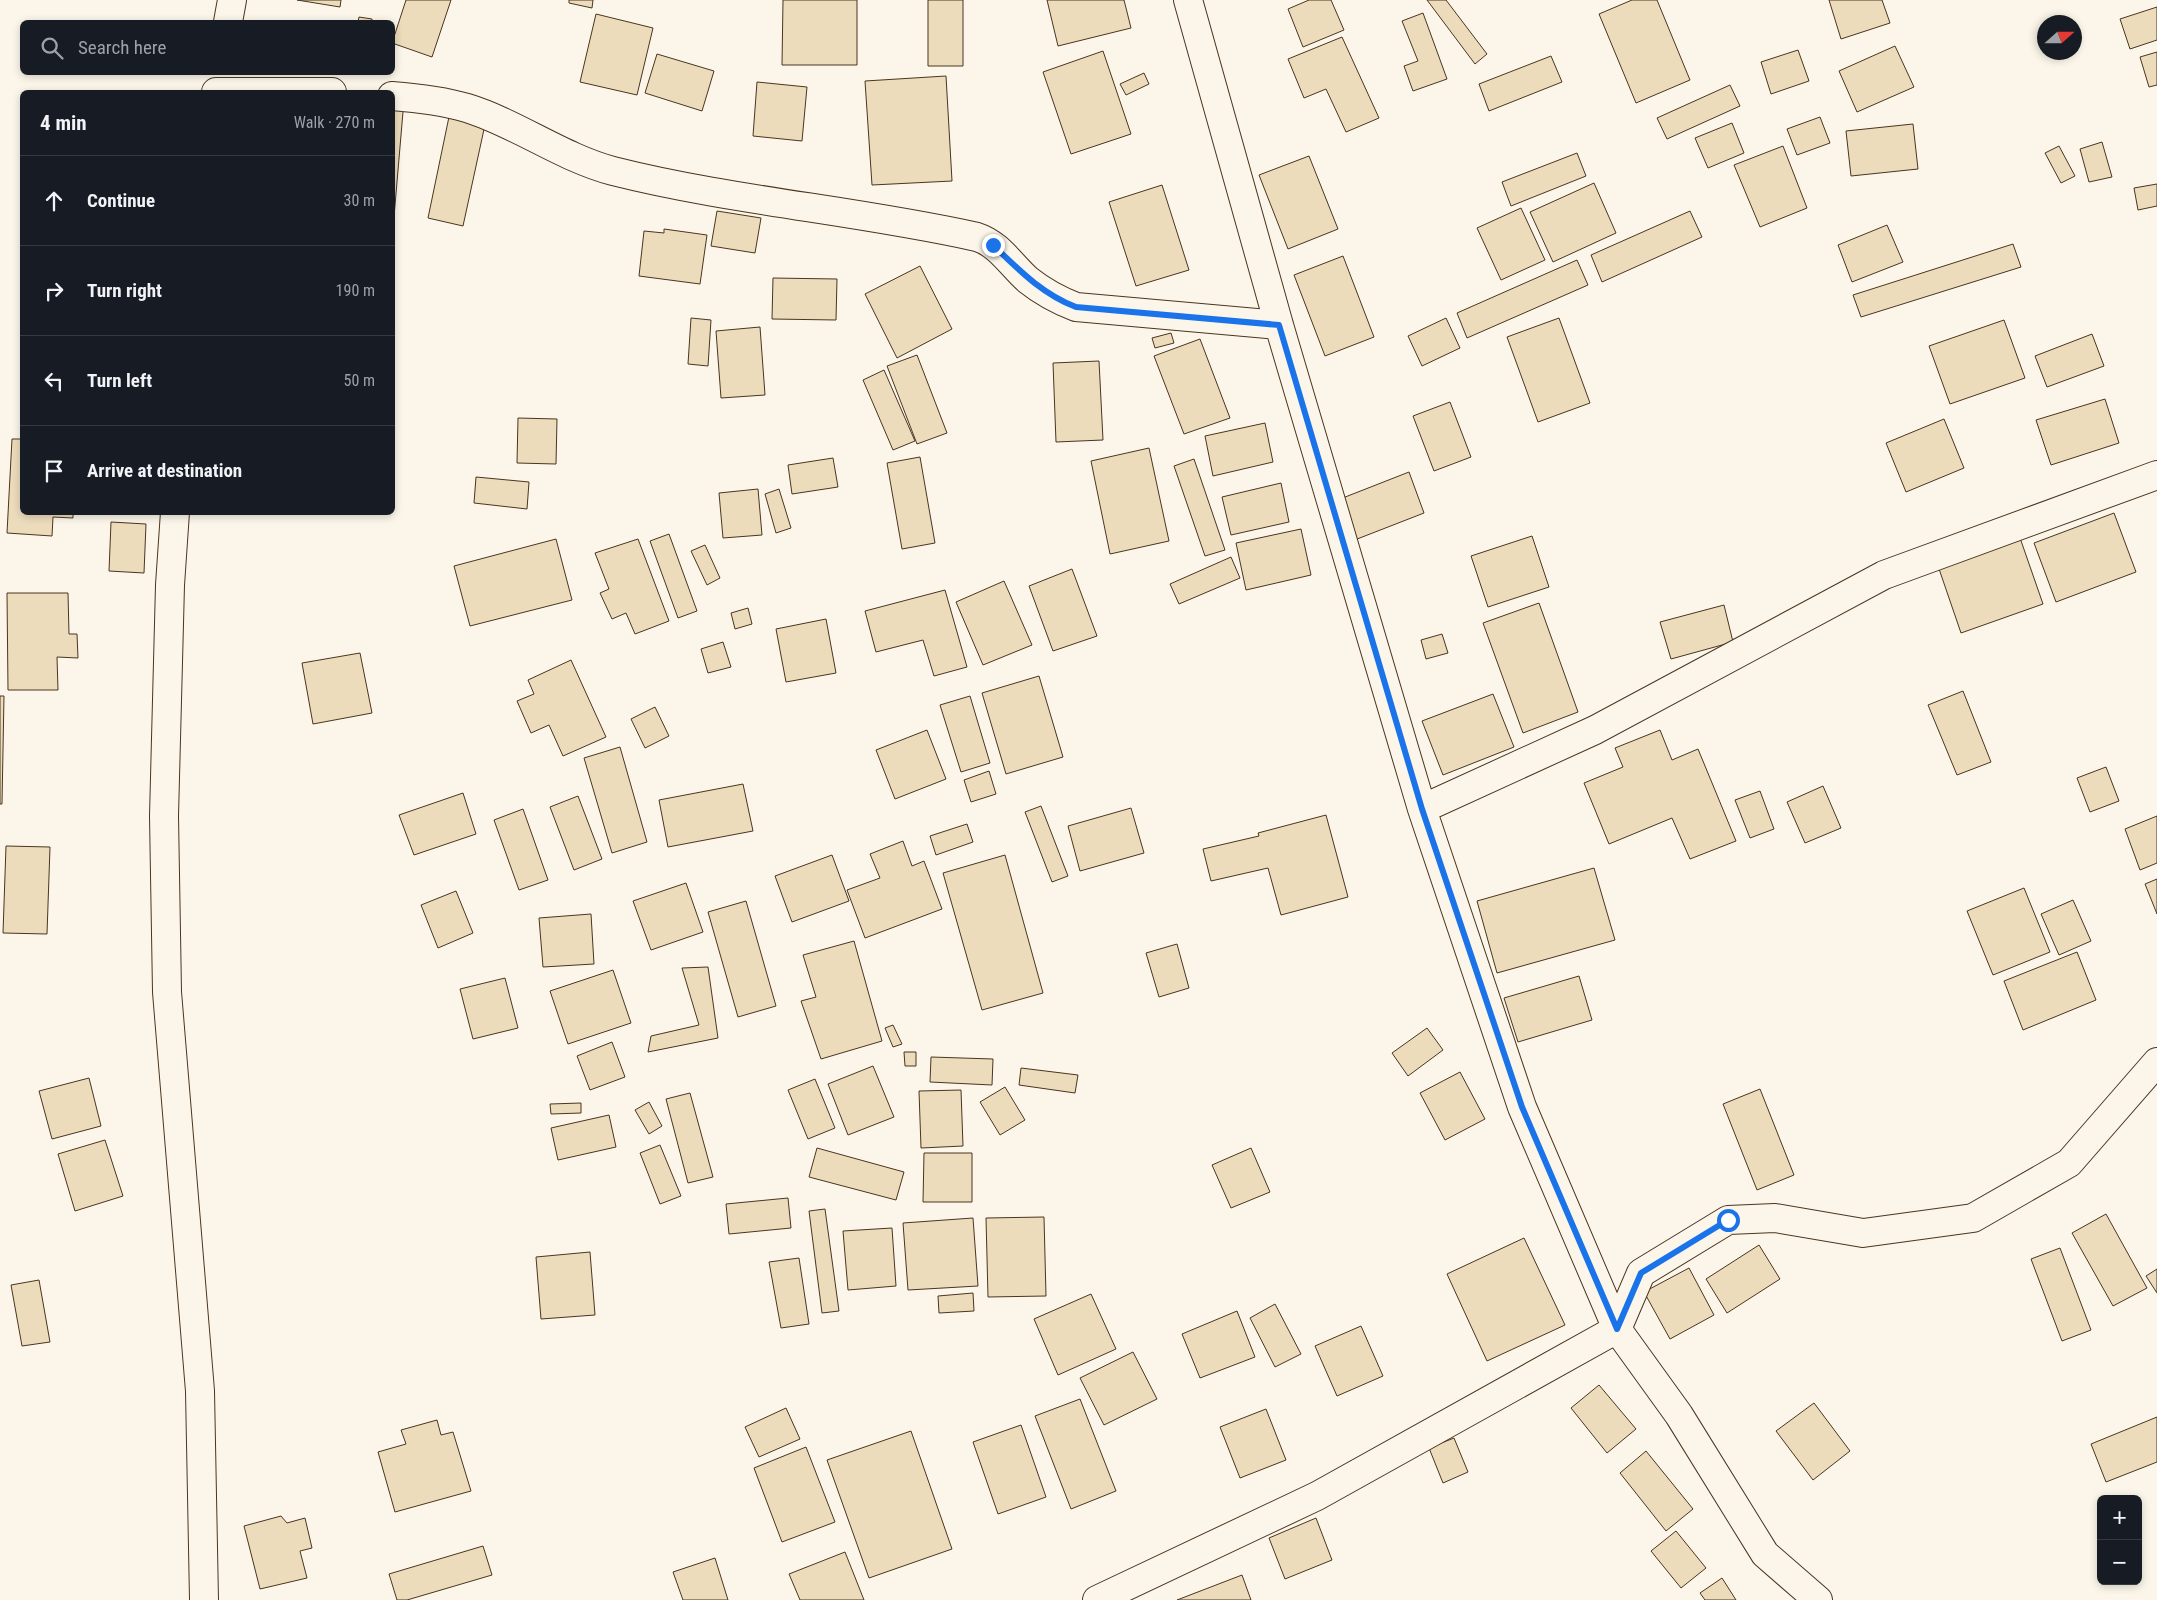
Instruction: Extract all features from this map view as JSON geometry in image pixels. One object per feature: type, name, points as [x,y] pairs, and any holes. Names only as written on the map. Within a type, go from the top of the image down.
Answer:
[{"type":"street","points":[[228,20],[232,0]]},
{"type":"street","points":[[1188,0],[1279,325],[1422,809],[1522,1107],[1617,1329],[1680,1415],[1765,1554],[1818,1600]]},
{"type":"street","points":[[216,90],[219,75]]},
{"type":"street","points":[[395,96],[428,99],[468,108],[559,150],[611,170],[722,193],[854,214],[977,237],[993,245],[1027,279],[1040,289],[1058,300],[1076,307],[1279,325]]},
{"type":"street","points":[[1422,809],[1595,730],[1884,575],[2157,475]]},
{"type":"street","points":[[175,515],[170,585],[164,816],[168,992],[200,1391],[204,1600]]},
{"type":"street","points":[[1097,1600],[1317,1496],[1617,1329],[1641,1273],[1728,1220],[1775,1218],[1863,1233],[1973,1218],[2069,1163],[2157,1062]]},
{"type":"building","points":[[297,0],[341,0],[340,7]]},
{"type":"building","points":[[406,0],[451,0],[432,57],[395,44],[395,34]]},
{"type":"building","points":[[569,0],[593,0],[592,8],[569,3]]},
{"type":"building","points":[[783,0],[857,0],[857,65],[782,65]]},
{"type":"building","points":[[928,0],[963,0],[963,66],[928,66]]},
{"type":"building","points":[[1047,0],[1124,0],[1131,28],[1058,46]]},
{"type":"building","points":[[1309,0],[1331,0],[1344,30],[1303,47],[1288,9]]},
{"type":"building","points":[[1427,0],[1446,0],[1487,54],[1475,64]]},
{"type":"building","points":[[1632,0],[1657,0],[1690,80],[1636,103],[1599,14]]},
{"type":"building","points":[[1829,0],[1882,0],[1890,23],[1841,39]]},
{"type":"building","points":[[2157,7],[2157,40],[2130,49],[2120,19]]},
{"type":"building","points":[[1423,13],[1447,79],[1413,91],[1404,66],[1418,61],[1402,21]]},
{"type":"building","points":[[596,14],[653,28],[637,95],[580,82]]},
{"type":"building","points":[[359,17],[372,19],[372,20],[358,20]]},
{"type":"building","points":[[1342,37],[1379,118],[1346,132],[1326,89],[1304,98],[1288,59]]},
{"type":"building","points":[[1895,46],[1914,87],[1857,112],[1839,71]]},
{"type":"building","points":[[1798,50],[1809,81],[1771,94],[1761,62]]},
{"type":"building","points":[[1103,51],[1131,134],[1071,154],[1043,72]]},
{"type":"building","points":[[2157,52],[2157,85],[2149,87],[2140,57]]},
{"type":"building","points":[[657,54],[714,71],[702,111],[645,93]]},
{"type":"building","points":[[1551,56],[1562,82],[1489,111],[1479,84]]},
{"type":"building","points":[[1144,73],[1149,84],[1126,95],[1120,84]]},
{"type":"building","points":[[946,76],[952,181],[872,185],[865,81]]},
{"type":"building","points":[[757,82],[807,87],[802,141],[753,136]]},
{"type":"building","points":[[1730,85],[1740,106],[1667,139],[1657,118]]},
{"type":"building","points":[[395,99],[404,100],[395,205]]},
{"type":"building","points":[[450,112],[486,120],[463,226],[428,218]]},
{"type":"building","points":[[1820,117],[1830,143],[1797,155],[1787,129]]},
{"type":"building","points":[[1732,123],[1744,153],[1708,168],[1695,138]]},
{"type":"building","points":[[1913,124],[1918,169],[1851,176],[1846,131]]},
{"type":"building","points":[[2102,142],[2112,177],[2089,182],[2080,149]]},
{"type":"building","points":[[1783,146],[1807,208],[1760,227],[1734,165]]},
{"type":"building","points":[[2059,146],[2075,176],[2061,183],[2045,153]]},
{"type":"building","points":[[1577,153],[1586,176],[1511,206],[1502,182]]},
{"type":"building","points":[[1309,156],[1338,229],[1288,249],[1259,175]]},
{"type":"building","points":[[1594,183],[1616,233],[1553,262],[1530,212]]},
{"type":"building","points":[[2157,184],[2157,206],[2138,210],[2134,188]]},
{"type":"building","points":[[1162,185],[1189,270],[1136,286],[1109,202]]},
{"type":"building","points":[[1521,208],[1545,260],[1501,280],[1477,228]]},
{"type":"building","points":[[717,211],[761,218],[755,253],[711,246]]},
{"type":"building","points":[[1690,211],[1702,237],[1602,282],[1591,255]]},
{"type":"building","points":[[1887,225],[1903,262],[1852,282],[1838,245]]},
{"type":"building","points":[[664,229],[707,235],[700,284],[639,276],[644,231],[664,233]]},
{"type":"building","points":[[2013,244],[2021,267],[1861,317],[1853,295]]},
{"type":"building","points":[[1343,256],[1374,337],[1325,356],[1294,275]]},
{"type":"building","points":[[1577,260],[1588,285],[1467,338],[1457,313]]},
{"type":"building","points":[[920,266],[952,329],[897,358],[865,294]]},
{"type":"building","points":[[773,278],[837,279],[836,320],[772,319]]},
{"type":"building","points":[[691,318],[711,320],[708,366],[688,364]]},
{"type":"building","points":[[1446,318],[1460,348],[1422,366],[1408,336]]},
{"type":"building","points":[[1559,318],[1590,403],[1538,422],[1507,337]]},
{"type":"building","points":[[2004,320],[2025,378],[1950,404],[1929,346]]},
{"type":"building","points":[[760,327],[765,395],[721,398],[716,331]]},
{"type":"building","points":[[1171,333],[1174,343],[1155,348],[1152,338]]},
{"type":"building","points":[[2092,334],[2104,366],[2047,387],[2035,356]]},
{"type":"building","points":[[1200,339],[1230,418],[1184,434],[1154,356]]},
{"type":"building","points":[[917,355],[947,433],[917,444],[887,366]]},
{"type":"building","points":[[1099,361],[1103,440],[1056,442],[1053,363]]},
{"type":"building","points":[[884,370],[915,441],[893,450],[863,380]]},
{"type":"building","points":[[2105,399],[2119,443],[2051,465],[2036,420]]},
{"type":"building","points":[[1450,402],[1471,457],[1434,471],[1413,416]]},
{"type":"building","points":[[518,418],[557,419],[556,464],[517,463]]},
{"type":"building","points":[[1944,419],[1964,468],[1906,492],[1886,443]]},
{"type":"building","points":[[1265,423],[1273,462],[1213,476],[1205,436]]},
{"type":"building","points":[[12,439],[20,439],[20,515],[73,515],[73,518],[53,517],[52,536],[7,533]]},
{"type":"building","points":[[1149,448],[1169,541],[1110,554],[1091,461]]},
{"type":"building","points":[[920,457],[935,543],[902,549],[887,463]]},
{"type":"building","points":[[833,458],[838,487],[792,494],[788,465]]},
{"type":"building","points":[[1194,459],[1225,550],[1205,556],[1174,466]]},
{"type":"building","points":[[1409,472],[1424,513],[1352,541],[1335,501]]},
{"type":"building","points":[[476,477],[529,482],[527,509],[474,503]]},
{"type":"building","points":[[1281,483],[1289,522],[1231,535],[1222,497]]},
{"type":"building","points":[[758,489],[762,535],[723,538],[719,493]]},
{"type":"building","points":[[779,489],[791,528],[776,533],[765,494]]},
{"type":"building","points":[[2114,513],[2136,572],[2056,602],[2034,543]]},
{"type":"building","points":[[111,522],[146,524],[144,573],[109,571]]},
{"type":"building","points":[[1301,529],[1311,575],[1246,590],[1236,543]]},
{"type":"building","points":[[669,534],[697,611],[678,618],[650,541]]},
{"type":"building","points":[[2019,535],[2043,604],[1961,633],[1937,563]]},
{"type":"building","points":[[1532,536],[1549,587],[1488,607],[1471,556]]},
{"type":"building","points":[[556,539],[572,600],[470,626],[454,566]]},
{"type":"building","points":[[638,539],[669,621],[635,634],[626,613],[612,619],[600,593],[609,589],[595,553]]},
{"type":"building","points":[[705,545],[720,578],[707,585],[691,551]]},
{"type":"building","points":[[1231,557],[1240,578],[1179,604],[1170,584]]},
{"type":"building","points":[[1072,569],[1097,636],[1053,651],[1029,586]]},
{"type":"building","points":[[1004,581],[1032,645],[983,665],[956,602]]},
{"type":"building","points":[[945,590],[967,667],[934,676],[923,640],[876,652],[865,611]]},
{"type":"building","points":[[7,593],[68,593],[69,634],[77,634],[78,658],[57,657],[58,690],[8,690]]},
{"type":"building","points":[[1539,603],[1578,712],[1523,733],[1483,623]]},
{"type":"building","points":[[1724,605],[1733,642],[1671,659],[1660,622]]},
{"type":"building","points":[[748,608],[752,624],[735,629],[731,613]]},
{"type":"building","points":[[826,619],[836,673],[786,682],[776,629]]},
{"type":"building","points":[[1442,634],[1448,653],[1426,659],[1421,640]]},
{"type":"building","points":[[723,642],[731,667],[708,673],[701,649]]},
{"type":"building","points":[[360,653],[372,713],[313,724],[302,663]]},
{"type":"building","points":[[571,660],[606,737],[563,756],[549,725],[531,733],[517,701],[534,694],[528,680]]},
{"type":"building","points":[[1039,676],[1063,757],[1006,774],[982,693]]},
{"type":"building","points":[[1963,691],[1991,762],[1957,775],[1928,705]]},
{"type":"building","points":[[1493,694],[1514,747],[1443,775],[1422,721]]},
{"type":"building","points":[[0,696],[4,696],[2,804],[0,804]]},
{"type":"building","points":[[970,696],[990,763],[961,772],[940,705]]},
{"type":"building","points":[[655,707],[669,736],[645,748],[631,719]]},
{"type":"building","points":[[927,730],[946,779],[895,799],[876,750]]},
{"type":"building","points":[[1660,730],[1672,760],[1698,749],[1736,841],[1690,859],[1672,818],[1609,844],[1584,783],[1623,767],[1615,748]]},
{"type":"building","points":[[620,747],[647,842],[612,853],[584,758]]},
{"type":"building","points":[[2106,767],[2119,801],[2090,812],[2077,778]]},
{"type":"building","points":[[989,771],[996,794],[971,802],[964,780]]},
{"type":"building","points":[[743,784],[753,831],[668,847],[659,800]]},
{"type":"building","points":[[1823,786],[1841,828],[1805,843],[1787,802]]},
{"type":"building","points":[[1760,791],[1774,829],[1750,838],[1735,800]]},
{"type":"building","points":[[463,793],[476,834],[414,855],[399,815]]},
{"type":"building","points":[[578,796],[602,859],[574,870],[550,807]]},
{"type":"building","points":[[1041,806],[1068,876],[1052,882],[1025,812]]},
{"type":"building","points":[[1131,808],[1144,853],[1080,871],[1068,826]]},
{"type":"building","points":[[523,809],[548,880],[519,890],[494,820]]},
{"type":"building","points":[[1326,815],[1348,897],[1281,915],[1268,868],[1211,881],[1203,849],[1259,836],[1258,833]]},
{"type":"building","points":[[2157,816],[2157,863],[2140,870],[2125,829]]},
{"type":"building","points":[[967,824],[973,842],[936,855],[930,836]]},
{"type":"building","points":[[903,841],[912,866],[924,861],[942,909],[865,938],[847,890],[880,878],[870,854]]},
{"type":"building","points":[[6,846],[50,847],[47,934],[3,933]]},
{"type":"building","points":[[832,855],[849,901],[792,922],[775,876]]},
{"type":"building","points":[[1005,855],[1043,993],[982,1010],[943,873]]},
{"type":"building","points":[[1594,868],[1615,940],[1497,973],[1477,901]]},
{"type":"building","points":[[2157,879],[2157,914],[2145,884]]},
{"type":"building","points":[[686,883],[703,932],[651,950],[633,901]]},
{"type":"building","points":[[2024,888],[2050,952],[1993,975],[1967,911]]},
{"type":"building","points":[[456,891],[473,933],[438,948],[421,905]]},
{"type":"building","points":[[2073,900],[2091,941],[2059,955],[2041,914]]},
{"type":"building","points":[[746,901],[776,1006],[738,1017],[708,912]]},
{"type":"building","points":[[591,914],[594,964],[543,967],[539,918]]},
{"type":"building","points":[[854,941],[882,1041],[821,1059],[801,1001],[816,997],[803,955]]},
{"type":"building","points":[[1177,944],[1189,988],[1159,997],[1146,953]]},
{"type":"building","points":[[2077,952],[2096,1000],[2023,1030],[2004,981]]},
{"type":"building","points":[[708,967],[718,1038],[648,1052],[651,1036],[699,1025],[682,968]]},
{"type":"building","points":[[613,970],[631,1023],[568,1044],[550,991]]},
{"type":"building","points":[[1579,976],[1592,1020],[1518,1042],[1504,998]]},
{"type":"building","points":[[505,978],[518,1028],[473,1039],[460,989]]},
{"type":"building","points":[[893,1025],[902,1044],[893,1047],[885,1028]]},
{"type":"building","points":[[1427,1028],[1443,1050],[1408,1076],[1392,1053]]},
{"type":"building","points":[[612,1042],[625,1077],[590,1090],[577,1056]]},
{"type":"building","points":[[904,1052],[916,1052],[916,1066],[905,1066]]},
{"type":"building","points":[[931,1057],[993,1059],[992,1085],[930,1082]]},
{"type":"building","points":[[873,1066],[894,1117],[848,1135],[828,1084]]},
{"type":"building","points":[[1021,1068],[1078,1075],[1075,1093],[1019,1085]]},
{"type":"building","points":[[1460,1072],[1485,1119],[1445,1140],[1420,1093]]},
{"type":"building","points":[[89,1078],[101,1126],[52,1139],[39,1091]]},
{"type":"building","points":[[815,1079],[835,1128],[808,1139],[788,1090]]},
{"type":"building","points":[[1005,1087],[1025,1120],[1000,1135],[980,1102]]},
{"type":"building","points":[[1760,1089],[1794,1175],[1757,1190],[1723,1104]]},
{"type":"building","points":[[961,1090],[963,1146],[921,1148],[919,1091]]},
{"type":"building","points":[[690,1093],[713,1177],[688,1183],[666,1099]]},
{"type":"building","points":[[649,1102],[662,1126],[649,1134],[635,1110]]},
{"type":"building","points":[[581,1103],[581,1113],[551,1114],[550,1104]]},
{"type":"building","points":[[609,1115],[616,1147],[558,1160],[551,1128]]},
{"type":"building","points":[[105,1140],[123,1196],[75,1211],[58,1154]]},
{"type":"building","points":[[660,1145],[681,1196],[660,1204],[640,1153]]},
{"type":"building","points":[[817,1148],[904,1172],[896,1200],[809,1177]]},
{"type":"building","points":[[1251,1148],[1270,1192],[1231,1208],[1212,1165]]},
{"type":"building","points":[[924,1153],[972,1153],[972,1202],[923,1202]]},
{"type":"building","points":[[788,1198],[791,1228],[729,1234],[726,1204]]},
{"type":"building","points":[[825,1209],[839,1311],[822,1313],[809,1211]]},
{"type":"building","points":[[2106,1214],[2147,1288],[2113,1306],[2072,1233]]},
{"type":"building","points":[[1044,1217],[1046,1296],[988,1297],[986,1218]]},
{"type":"building","points":[[973,1218],[978,1286],[908,1290],[903,1223]]},
{"type":"building","points":[[892,1228],[896,1286],[848,1290],[843,1231]]},
{"type":"building","points":[[1524,1238],[1565,1325],[1487,1361],[1447,1274]]},
{"type":"building","points":[[1759,1245],[1780,1279],[1727,1313],[1706,1279]]},
{"type":"building","points":[[2060,1248],[2091,1330],[2062,1341],[2031,1259]]},
{"type":"building","points":[[590,1252],[595,1315],[541,1319],[536,1257]]},
{"type":"building","points":[[799,1258],[809,1324],[781,1328],[769,1262]]},
{"type":"building","points":[[1689,1268],[1714,1315],[1670,1339],[1644,1292]]},
{"type":"building","points":[[2157,1269],[2157,1293],[2146,1276]]},
{"type":"building","points":[[39,1280],[50,1342],[22,1346],[11,1285]]},
{"type":"building","points":[[973,1293],[974,1311],[939,1313],[938,1296]]},
{"type":"building","points":[[1091,1294],[1116,1349],[1058,1375],[1034,1319]]},
{"type":"building","points":[[1275,1304],[1301,1354],[1275,1367],[1250,1318]]},
{"type":"building","points":[[1237,1311],[1255,1357],[1200,1378],[1182,1334]]},
{"type":"building","points":[[1361,1326],[1383,1376],[1337,1396],[1315,1346]]},
{"type":"building","points":[[1133,1352],[1157,1399],[1104,1425],[1080,1378]]},
{"type":"building","points":[[1599,1385],[1636,1429],[1607,1453],[1571,1408]]},
{"type":"building","points":[[1080,1399],[1116,1491],[1071,1509],[1035,1416]]},
{"type":"building","points":[[1814,1403],[1850,1451],[1813,1480],[1776,1431]]},
{"type":"building","points":[[786,1408],[800,1439],[759,1457],[745,1427]]},
{"type":"building","points":[[1266,1409],[1286,1460],[1240,1478],[1220,1427]]},
{"type":"building","points":[[2157,1417],[2157,1462],[2106,1482],[2091,1444]]},
{"type":"building","points":[[437,1420],[441,1435],[453,1432],[471,1491],[395,1512],[378,1452],[406,1444],[401,1430]]},
{"type":"building","points":[[1021,1425],[1046,1497],[998,1514],[973,1442]]},
{"type":"building","points":[[911,1431],[952,1549],[869,1578],[827,1460]]},
{"type":"building","points":[[1454,1438],[1468,1472],[1443,1483],[1429,1448]]},
{"type":"building","points":[[806,1447],[835,1522],[782,1542],[754,1468]]},
{"type":"building","points":[[1646,1451],[1693,1509],[1666,1531],[1620,1473]]},
{"type":"building","points":[[281,1516],[287,1523],[305,1518],[312,1548],[300,1551],[307,1578],[260,1589],[244,1526]]},
{"type":"building","points":[[1316,1518],[1332,1560],[1285,1579],[1269,1538]]},
{"type":"building","points":[[1676,1531],[1706,1568],[1681,1588],[1651,1551]]},
{"type":"building","points":[[483,1546],[492,1575],[407,1600],[397,1600],[389,1574]]},
{"type":"building","points":[[845,1552],[864,1600],[800,1600],[789,1574]]},
{"type":"building","points":[[715,1558],[728,1600],[683,1600],[673,1572]]},
{"type":"building","points":[[1242,1575],[1251,1600],[1177,1600]]},
{"type":"building","points":[[1722,1578],[1736,1600],[1705,1600],[1700,1593]]},
{"type":"route","points":[[993,245],[1027,279],[1040,289],[1058,300],[1076,307],[1279,325],[1422,809],[1522,1107],[1617,1329],[1641,1273],[1728,1220]]}]
